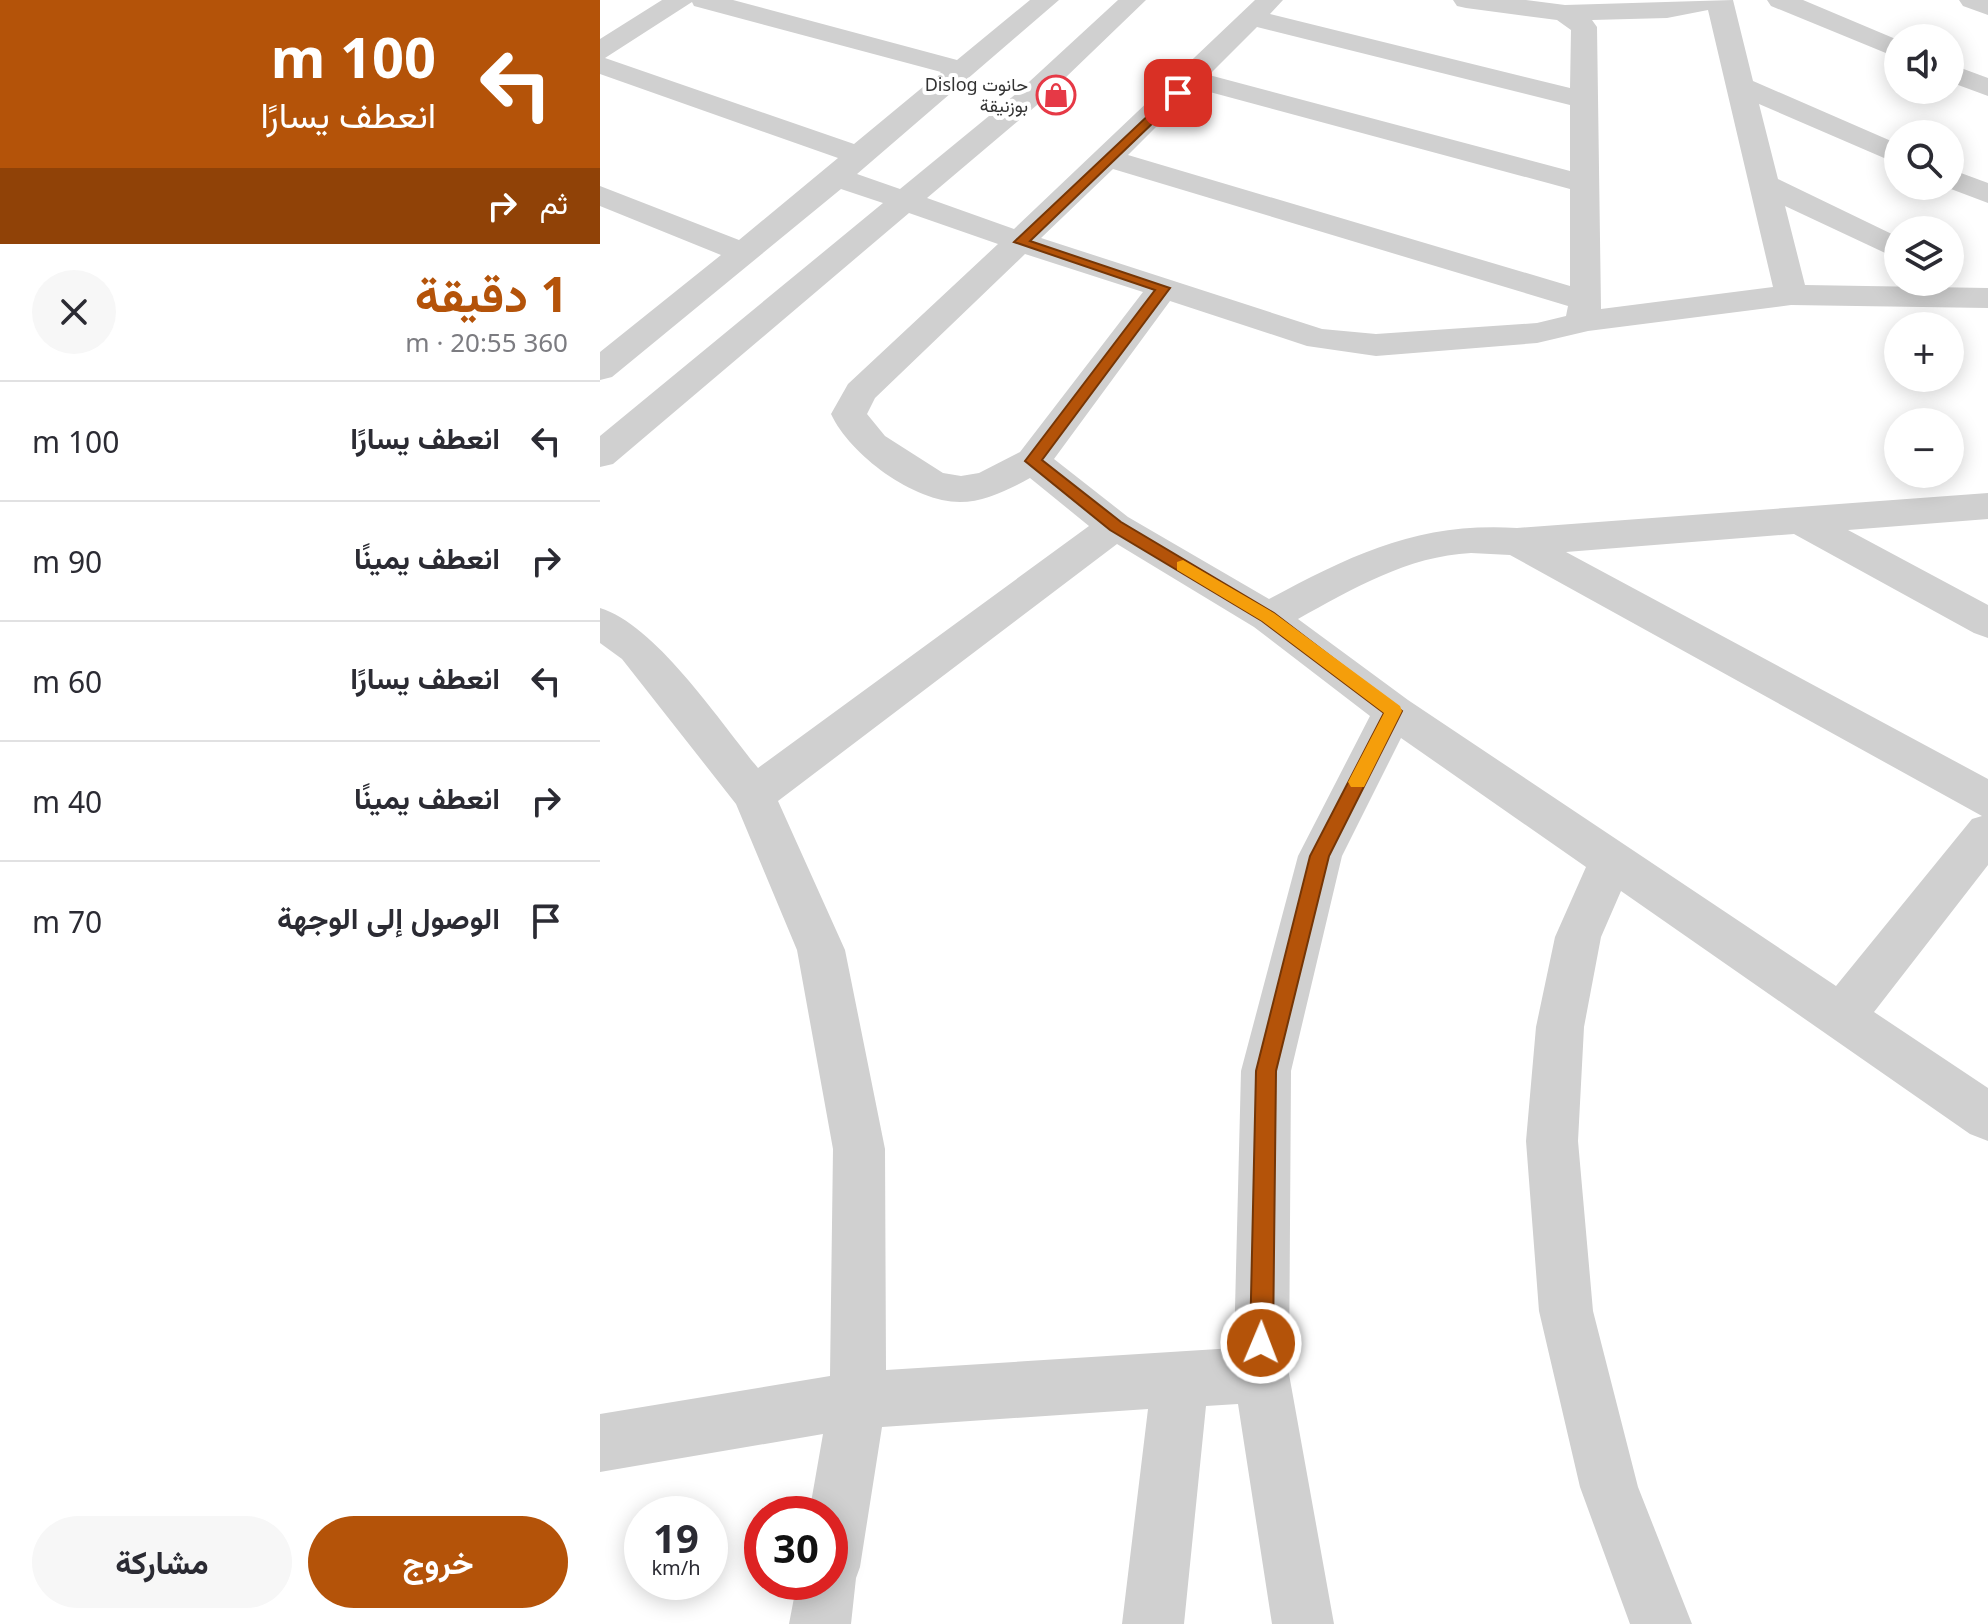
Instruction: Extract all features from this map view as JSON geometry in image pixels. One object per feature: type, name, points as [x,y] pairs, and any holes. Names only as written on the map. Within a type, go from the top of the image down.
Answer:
[{"type":"street","points":[[600,51],[680,0]]},
{"type":"street","points":[[703,0],[960,69]]},
{"type":"street","points":[[600,369],[1046,0]]},
{"type":"street","points":[[600,455],[1027,99],[1133,0]]},
{"type":"street","points":[[1466,0],[1565,13],[1667,10],[1719,0],[1791,295]]},
{"type":"street","points":[[1780,0],[1884,44]]},
{"type":"street","points":[[1972,0],[1988,7]]},
{"type":"street","points":[[1163,288],[1033,461],[972,489],[947,489],[926,483],[863,439],[849,414],[860,392],[1192,79],[1261,9],[1584,100]]},
{"type":"street","points":[[600,65],[848,166],[905,203],[1281,329],[1346,343],[1376,345],[1537,333],[1568,328],[1584,312],[1584,27],[1565,13]]},
{"type":"street","points":[[1964,78],[1988,88]]},
{"type":"street","points":[[1192,79],[1586,184]]},
{"type":"street","points":[[1739,85],[1884,149]]},
{"type":"street","points":[[1108,158],[1584,312],[1791,295],[1988,295]]},
{"type":"street","points":[[1764,184],[1884,242]]},
{"type":"street","points":[[1964,184],[1988,194]]},
{"type":"street","points":[[600,195],[743,253]]},
{"type":"street","points":[[1964,282],[1988,295]]},
{"type":"street","points":[[1033,461],[1115,526],[1268,617],[1393,711],[1988,1117]]},
{"type":"street","points":[[1268,617],[1344,577],[1405,552],[1458,540],[1517,542],[1988,506]]},
{"type":"street","points":[[1797,519],[1988,623]]},
{"type":"street","points":[[754,795],[1115,526]]},
{"type":"street","points":[[1517,542],[1988,800]]},
{"type":"street","points":[[600,623],[636,648],[754,795],[821,950],[859,1149],[858,1400],[842,1496]]},
{"type":"street","points":[[1303,1624],[1261,1374],[1266,1071],[1320,856],[1393,711]]},
{"type":"street","points":[[1840,1018],[1988,832]]},
{"type":"street","points":[[1612,859],[1578,937],[1560,1027],[1552,1141],[1566,1311],[1609,1487],[1661,1624]]},
{"type":"street","points":[[600,1443],[858,1400],[1261,1374]]},
{"type":"street","points":[[1153,1624],[1180,1379]]},
{"type":"street","points":[[820,1624],[824,1600]]},
{"type":"slow traffic","points":[[1183,566],[1268,617],[1393,711],[1357,782]]},
{"type":"place","name":"Dislog حانوت بوزنيقة","points":[[1056,95]]},
{"type":"route","points":[[1178,93],[1021,242],[1163,288],[1033,461],[1115,526],[1268,617],[1393,711],[1320,856],[1266,1071],[1261,1343]]}]
